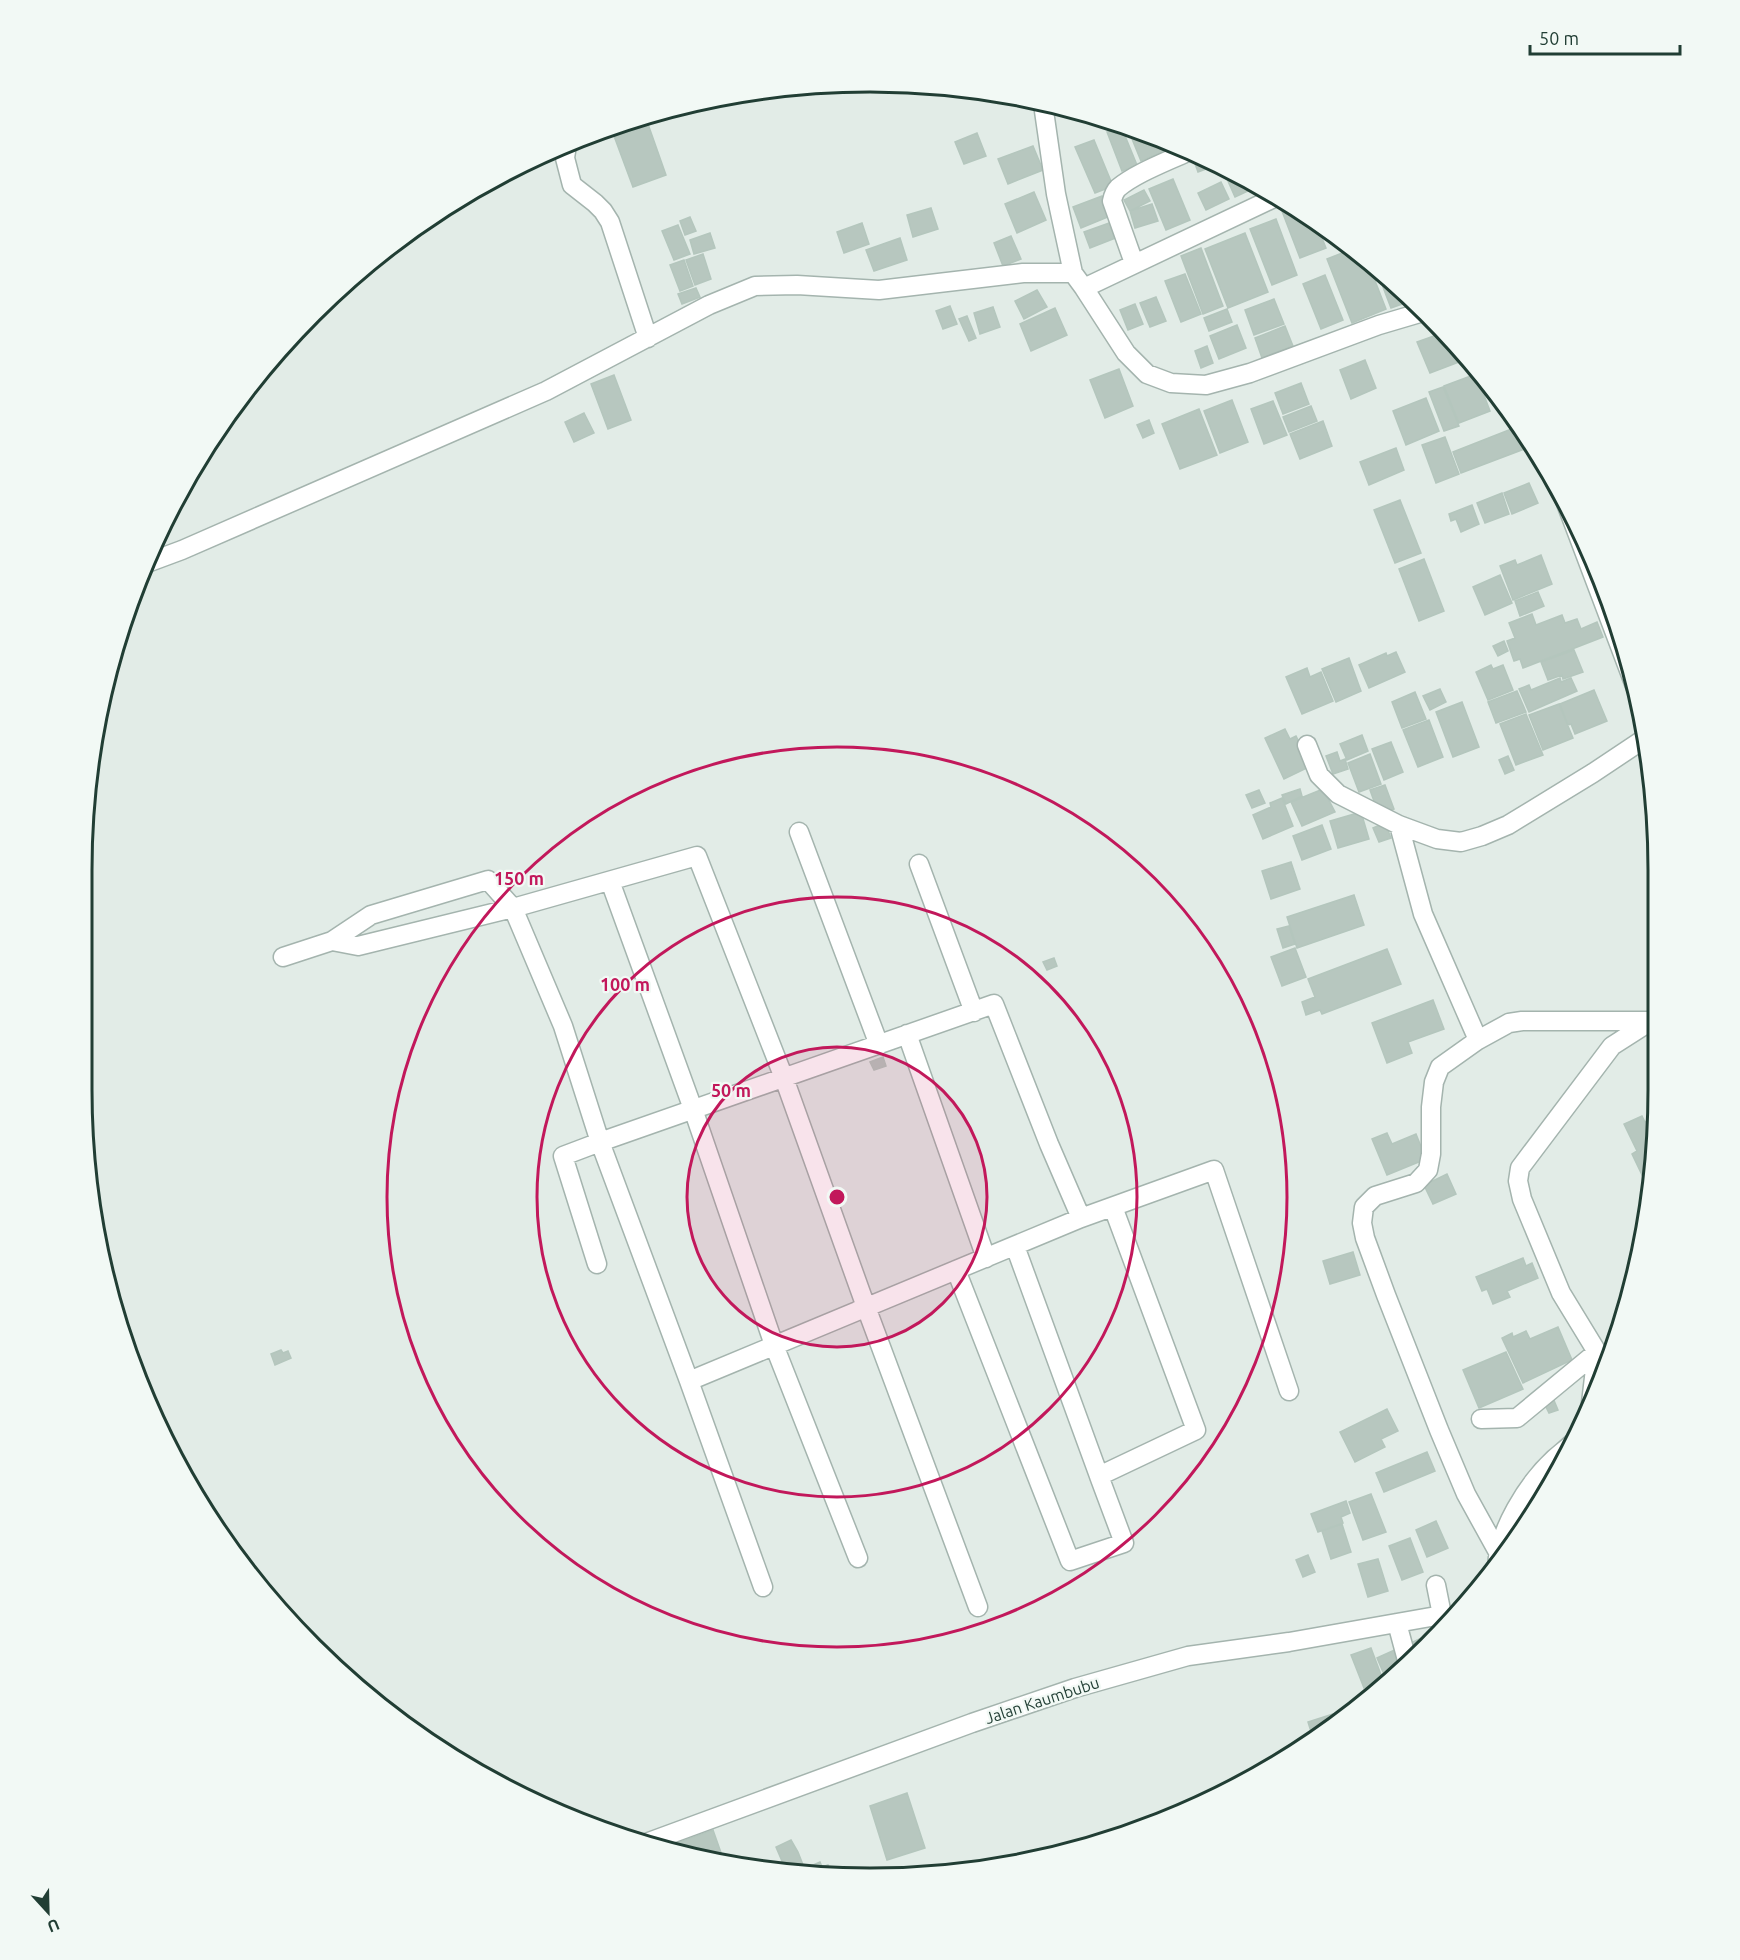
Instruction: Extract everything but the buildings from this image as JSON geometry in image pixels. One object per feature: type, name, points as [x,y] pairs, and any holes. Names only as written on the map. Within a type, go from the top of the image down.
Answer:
[{"type":"street","points":[[1044,111],[1056,194],[1078,281],[1126,353],[1147,374],[1171,382],[1206,385],[1239,376],[1379,324],[1414,314]]},
{"type":"street","points":[[566,154],[572,185],[603,211],[610,222],[648,338]]},
{"type":"street","points":[[1134,263],[1112,201],[1114,194],[1117,189],[1135,178],[1179,156]]},
{"type":"street","points":[[157,559],[546,391],[709,305],[755,286],[797,285],[879,290],[1023,273],[1078,281],[1134,263],[1267,201]]},
{"type":"street","points":[[1307,745],[1319,775],[1338,794],[1399,825],[1437,839],[1461,842],[1482,836],[1518,819],[1638,743]]},
{"type":"street","points":[[1399,825],[1423,914],[1478,1040]]},
{"type":"street","points":[[799,832],[879,1044]]},
{"type":"street","points":[[332,940],[358,946],[513,908],[697,856],[784,1078],[866,1307],[978,1607]]},
{"type":"street","points":[[919,864],[974,1012]]},
{"type":"street","points":[[283,957],[332,940],[371,915],[488,880],[513,908],[563,1026],[600,1142],[763,1587]]},
{"type":"street","points":[[610,881],[693,1109],[774,1345],[858,1558]]},
{"type":"street","points":[[597,1264],[563,1156],[994,1004],[1081,1218]]},
{"type":"street","points":[[1495,1555],[1439,1430],[1386,1295],[1365,1238],[1362,1223],[1364,1207],[1375,1196],[1416,1183],[1428,1170],[1431,1154],[1431,1107],[1434,1082],[1440,1067],[1478,1040],[1509,1023],[1648,1021]]},
{"type":"street","points":[[1594,1373],[1597,1352],[1561,1293],[1522,1199],[1518,1181],[1520,1168],[1612,1046],[1648,1025]]},
{"type":"street","points":[[907,1035],[986,1258]]},
{"type":"street","points":[[689,1381],[1081,1218],[1214,1170],[1289,1390]]},
{"type":"street","points":[[1099,1476],[1196,1430],[1113,1207]]},
{"type":"street","points":[[956,1270],[1070,1561],[1124,1543],[1015,1246]]},
{"type":"street","points":[[1481,1419],[1516,1418],[1597,1352]]},
{"type":"street","points":[[1504,1542],[1517,1506],[1555,1458]]},
{"type":"street","points":[[1436,1585],[1446,1613]]},
{"type":"street","name":"Jalan Kaumbubu","points":[[658,1839],[972,1723],[1076,1688],[1188,1656],[1442,1617]]},
{"type":"street","points":[[1397,1623],[1405,1654]]}]
